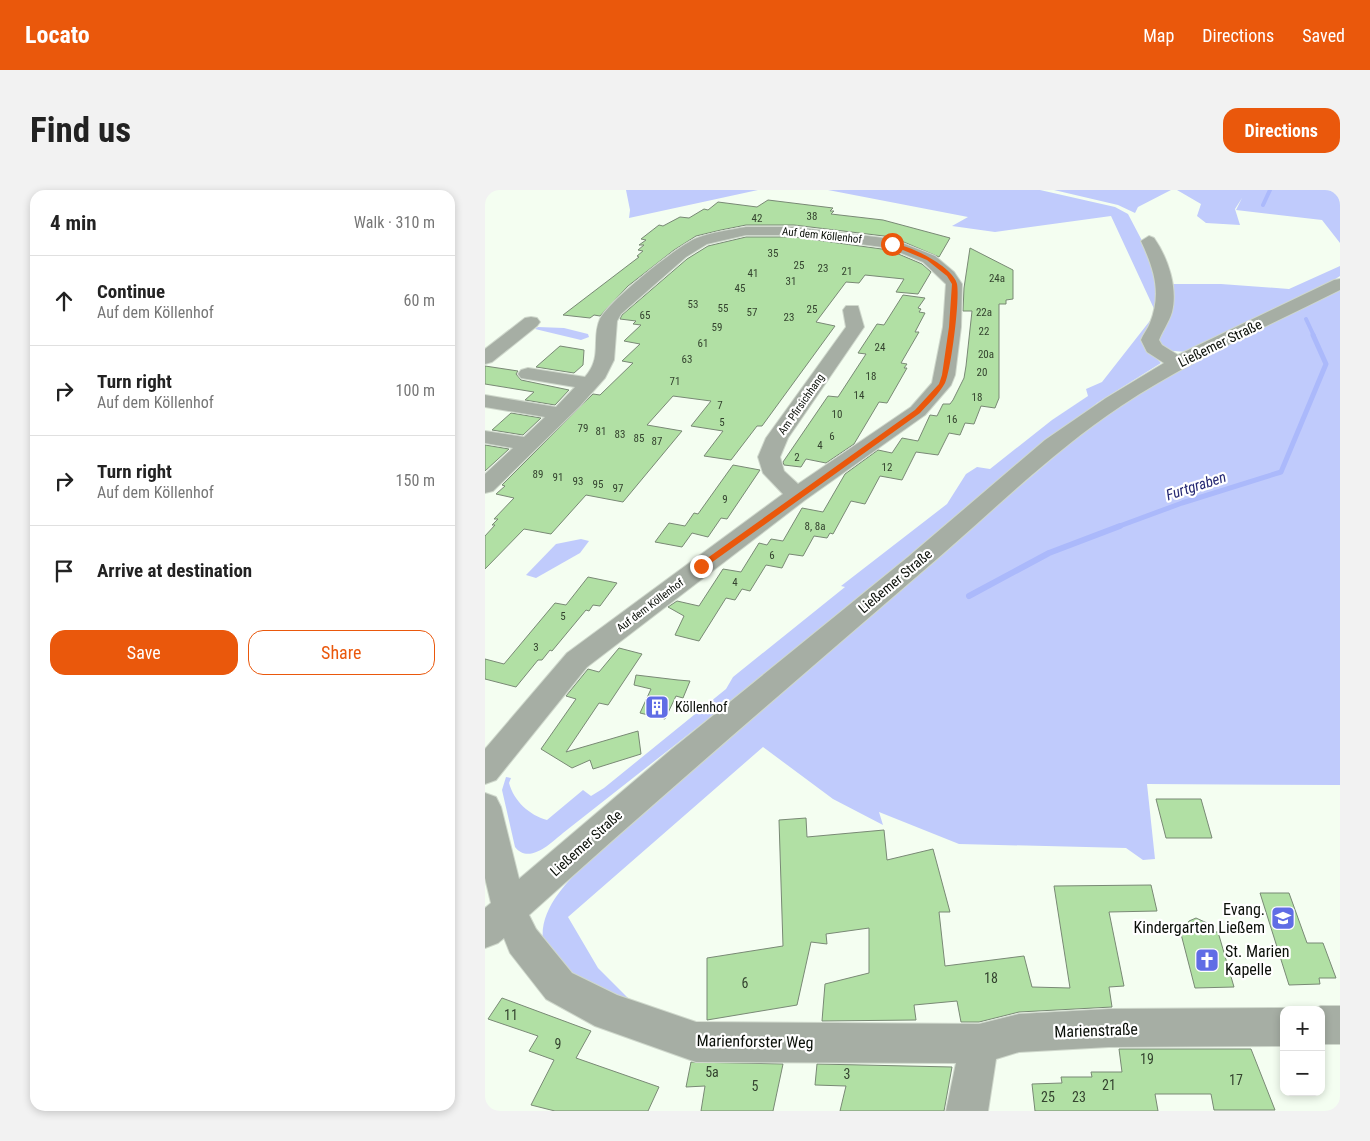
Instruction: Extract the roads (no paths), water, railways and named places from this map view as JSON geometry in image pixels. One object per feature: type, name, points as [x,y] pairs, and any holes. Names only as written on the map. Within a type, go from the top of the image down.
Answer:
[{"type":"street","name":"Auf dem Köllenhof","points":[[485,770],[577,660],[797,495],[918,411],[941,385],[945,375],[952,327],[954,284],[949,275],[929,259],[903,247],[878,241],[794,231],[746,231],[702,241],[680,254],[614,311],[606,330],[603,366],[590,384],[561,414],[487,481]]},
{"type":"street","points":[[1149,241],[1165,275],[1166,292],[1159,324],[1150,340],[1154,348],[1177,363]]},
{"type":"street","name":"Ließemer Straße","points":[[498,921],[683,758],[917,563],[1053,445],[1113,402],[1177,363],[1340,284]]},
{"type":"street","name":"Am Pfirsichhang","points":[[797,495],[774,473],[769,457],[777,438],[855,327],[852,310]]},
{"type":"street","points":[[485,358],[531,322]]},
{"type":"street","points":[[528,374],[590,384]]},
{"type":"street","points":[[485,401],[561,414]]},
{"type":"street","points":[[485,436],[528,444]]},
{"type":"street","name":"Marienforster Weg","points":[[485,807],[498,921],[523,941],[559,986],[609,1012],[696,1042],[979,1044]]},
{"type":"street","points":[[1325,1026],[1340,1025]]},
{"type":"street","name":"Marienstraße","points":[[979,1044],[1019,1033],[1109,1028],[1280,1027]]},
{"type":"street","points":[[967,1111],[979,1044]]},
{"type":"waterway","name":"Furtgraben","points":[[1263,205],[1270,190]]},
{"type":"waterway","name":"Furtgraben","points":[[1306,319],[1314,336]]},
{"type":"waterway","name":"Furtgraben","points":[[1117,527],[1182,503],[1281,472],[1326,364],[1313,335]]},
{"type":"waterway","name":"Furtgraben","points":[[969,596],[1049,553],[1120,526]]},
{"type":"place","name":"Köllenhof","points":[[657,707]]},
{"type":"place","name":"Evang. Kindergarten Ließem","points":[[1283,918]]},
{"type":"place","name":"St. Marien Kapelle","points":[[1207,960]]}]
